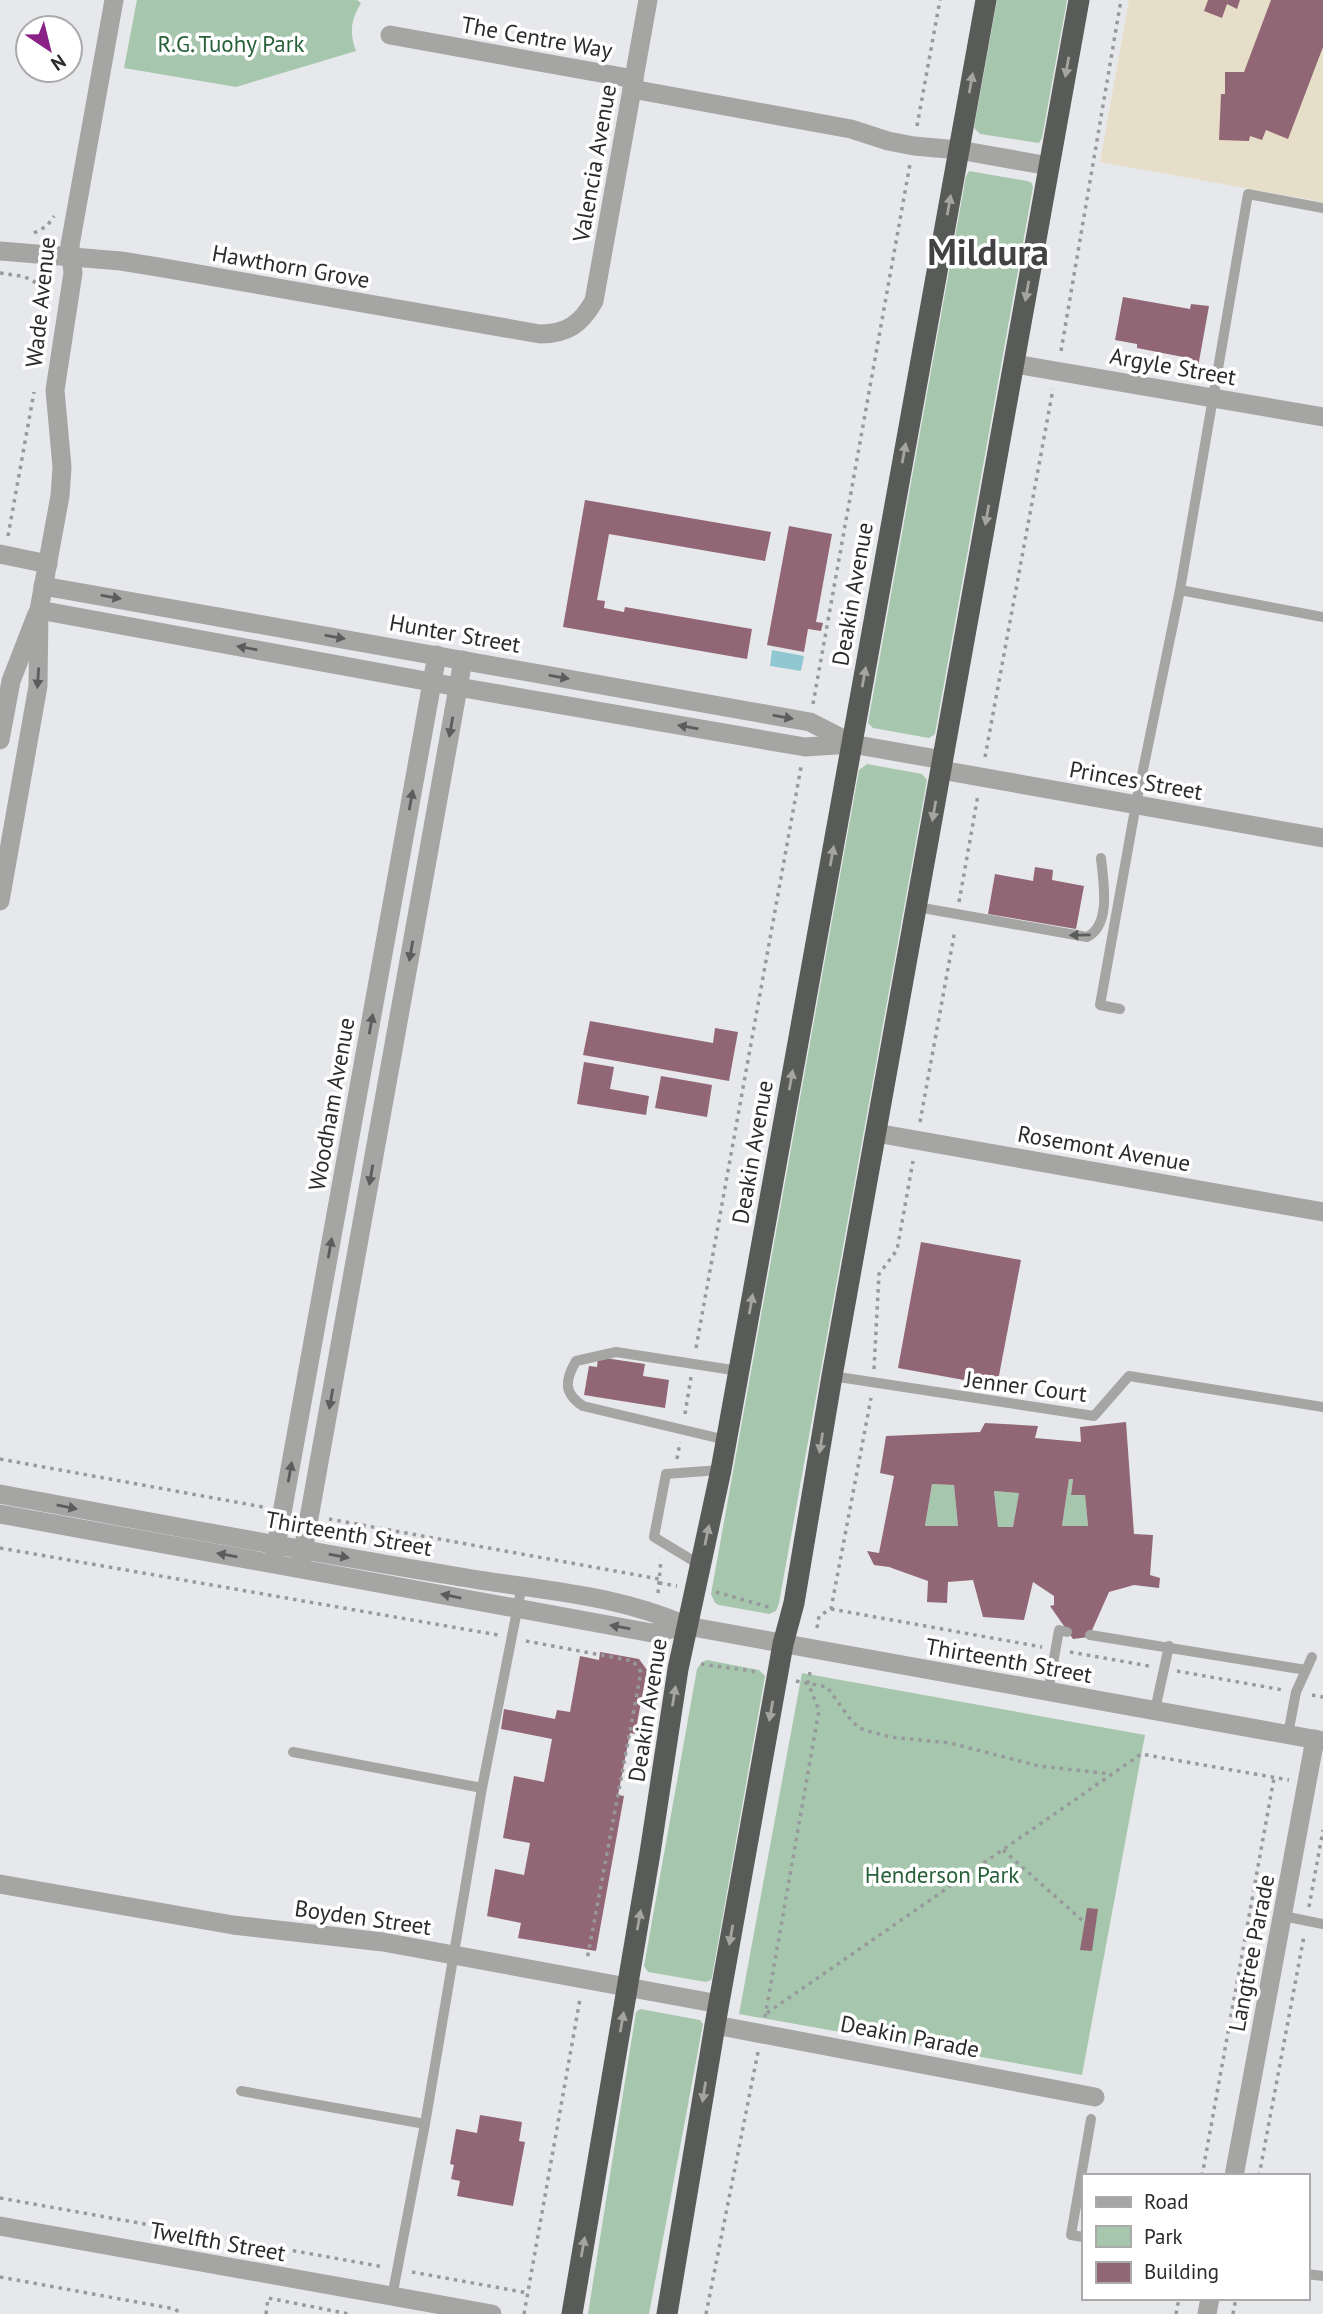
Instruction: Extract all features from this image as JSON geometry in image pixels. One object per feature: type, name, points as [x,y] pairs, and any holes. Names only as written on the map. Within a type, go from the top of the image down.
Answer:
[{"type":"highway","name":"Deakin Avenue","points":[[572,2314],[680,1661],[722,1470],[986,0]]},
{"type":"highway","points":[[667,2314],[715,2025],[783,1644],[793,1612],[832,1376],[1079,0]]},
{"type":"street","name":"Wade Avenue","points":[[0,901],[38,686],[39,610],[60,496],[62,467],[55,390],[73,272],[70,245],[114,0]]},
{"type":"street","name":"Valencia Avenue","points":[[572,328],[594,301],[648,0]]},
{"type":"street","name":"The Centre Way","points":[[390,35],[852,129],[888,141],[915,140],[1049,166]]},
{"type":"street","name":"Hawthorn Grove","points":[[0,251],[121,261],[540,334],[572,328]]},
{"type":"street","name":"Argyle Street","points":[[1015,364],[1323,417]]},
{"type":"street","points":[[0,554],[48,564]]},
{"type":"street","name":"Hunter Street","points":[[43,586],[810,722],[852,744],[942,765]]},
{"type":"street","name":"Wade Avenue","points":[[0,740],[10,681],[39,610]]},
{"type":"street","name":"Hunter Street","points":[[39,610],[805,747],[852,744]]},
{"type":"street","name":"Woodham Avenue","points":[[274,1554],[437,655]]},
{"type":"street","points":[[302,1558],[463,660]]},
{"type":"street","name":"Princes Street","points":[[942,765],[981,778],[1323,838]]},
{"type":"street","name":"Rosemont Avenue","points":[[876,1133],[1323,1212]]},
{"type":"street","name":"Thirteenth Street","points":[[0,1494],[274,1554]]},
{"type":"street","name":"Thirteenth Street","points":[[0,1514],[302,1558],[556,1590],[657,1612],[687,1626],[1319,1740]]},
{"type":"street","name":"Thirteenth Street","points":[[302,1558],[518,1609],[652,1633],[687,1626]]},
{"type":"street","name":"Langtree Parade","points":[[1234,2174],[1319,1740]]},
{"type":"street","name":"Boyden Street","points":[[0,1884],[233,1925],[343,1936],[454,1955],[585,1971],[628,1988],[719,2004]]},
{"type":"street","name":"Deakin Parade","points":[[715,2025],[764,2024],[1096,2097]]},
{"type":"street","name":"Twelfth Street","points":[[0,2226],[391,2297],[435,2309],[492,2314]]},
{"type":"lane","points":[[1120,1009],[1100,1005],[1136,804],[1180,590],[1248,194],[1323,208]]},
{"type":"lane","points":[[1180,590],[1323,617]]},
{"type":"lane","points":[[917,907],[1087,937],[1094,933],[1101,923],[1105,893],[1101,858]]},
{"type":"lane","points":[[727,1440],[583,1406],[572,1399],[568,1388],[568,1374],[576,1361],[616,1352],[739,1371]]},
{"type":"lane","name":"Jenner Court","points":[[832,1376],[1094,1416],[1129,1376],[1323,1407]]},
{"type":"lane","points":[[701,1566],[654,1537],[663,1486],[666,1474],[722,1470]]},
{"type":"lane","points":[[391,2297],[425,2124],[482,1788],[522,1585]]},
{"type":"lane","points":[[1048,1692],[1059,1630],[1067,1632]]},
{"type":"lane","points":[[1090,1634],[1306,1670]]},
{"type":"lane","points":[[1155,1710],[1169,1646]]},
{"type":"lane","points":[[1288,1734],[1296,1692],[1312,1657]]},
{"type":"lane","points":[[293,1752],[482,1788]]},
{"type":"lane","points":[[1283,1916],[1323,1924]]},
{"type":"lane","points":[[241,2091],[425,2124]]},
{"type":"lane","points":[[1082,2237],[1071,2235],[1091,2119]]},
{"type":"path","points":[[810,722],[940,0]]},
{"type":"path","points":[[831,1609],[874,1384],[879,1274],[897,1250],[1057,370],[1121,0]]},
{"type":"path","points":[[28,234],[41,231],[47,226],[55,210]]},
{"type":"path","points":[[0,273],[31,278],[45,294],[47,310]]},
{"type":"path","points":[[8,536],[35,383]]},
{"type":"path","points":[[675,1473],[805,747]]},
{"type":"path","points":[[657,1612],[662,1542]]},
{"type":"path","points":[[0,1548],[633,1661],[641,1672],[524,2314]]},
{"type":"path","points":[[659,1583],[696,1588],[793,1612]]},
{"type":"path","points":[[706,2314],[764,2024],[819,1710],[808,1683],[819,1616],[831,1609],[1323,1697]]},
{"type":"path","points":[[680,1661],[752,1671],[765,1678],[827,1687],[859,1728],[890,1737],[950,1743],[1040,1766],[1111,1773]]},
{"type":"path","points":[[764,2024],[1003,1850],[1141,1754],[1289,1780]]},
{"type":"path","points":[[1202,2174],[1274,1777]]},
{"type":"path","points":[[1259,2174],[1323,1830]]},
{"type":"path","points":[[1003,1850],[1084,1922]]},
{"type":"path","points":[[0,2199],[528,2293]]},
{"type":"path","points":[[0,2277],[175,2309],[181,2314]]},
{"type":"path","points":[[265,2314],[268,2298],[349,2314]]},
{"type":"shaded area","points":[[1129,0],[1323,0],[1323,202],[1100,162]]},
{"type":"green space","name":"R.G. Tuohy Park","points":[[137,0],[357,0],[361,3],[353,21],[352,32],[356,51],[236,87],[124,68]]},
{"type":"green space","points":[[997,0],[1067,0],[1039,143],[980,134],[974,128]]},
{"type":"green space","points":[[969,171],[1027,181],[1032,183],[1033,187],[935,734],[929,738],[873,728],[868,723]]},
{"type":"green space","points":[[867,764],[922,774],[927,780],[779,1603],[776,1611],[769,1614],[719,1605],[711,1594],[859,770]]},
{"type":"green space","points":[[1069,1479],[1073,1479],[1071,1494],[1085,1495],[1088,1526],[1062,1526]]},
{"type":"green space","points":[[932,1484],[954,1485],[958,1526],[925,1526]]},
{"type":"green space","points":[[994,1491],[1019,1493],[1013,1527],[998,1527]]},
{"type":"green space","points":[[707,1660],[759,1670],[765,1676],[712,1977],[706,1982],[648,1972],[644,1966],[697,1669]]},
{"type":"green space","name":"Henderson Park","points":[[802,1673],[1145,1735],[1082,2075],[739,2014]]},
{"type":"green space","points":[[640,2009],[700,2020],[703,2024],[649,2314],[588,2314],[636,2012]]},
{"type":"water","points":[[772,650],[804,656],[801,671],[770,666]]},
{"type":"building","points":[[1208,0],[1240,0],[1237,9],[1227,4],[1222,18],[1204,11]]},
{"type":"building","points":[[1271,0],[1323,0],[1323,47],[1288,139],[1266,130],[1262,140],[1250,136],[1249,141],[1219,140],[1225,72],[1244,72]]},
{"type":"building","points":[[1123,297],[1190,309],[1191,304],[1209,306],[1198,367],[1182,364],[1183,357],[1137,348],[1137,344],[1115,340]]},
{"type":"building","points":[[585,500],[771,532],[765,561],[609,534],[597,600],[605,601],[604,608],[624,612],[625,607],[752,629],[747,659],[563,627]]},
{"type":"building","points":[[789,526],[832,534],[816,622],[823,623],[821,631],[808,629],[804,652],[767,645]]},
{"type":"building","points":[[1035,867],[1053,870],[1052,880],[1084,886],[1076,929],[988,914],[995,874],[1033,881]]},
{"type":"building","points":[[590,1021],[713,1043],[715,1028],[738,1032],[729,1081],[583,1055]]},
{"type":"building","points":[[584,1062],[614,1067],[610,1089],[649,1096],[646,1115],[577,1104]]},
{"type":"building","points":[[661,1076],[712,1085],[707,1117],[655,1108]]},
{"type":"building","points":[[921,1242],[1021,1260],[997,1386],[898,1368]]},
{"type":"building","points":[[598,1357],[645,1364],[643,1376],[669,1380],[665,1408],[584,1395],[589,1366],[597,1367]]},
{"type":"building","points":[[1126,1422],[1134,1534],[1153,1535],[1150,1575],[1160,1578],[1159,1588],[1134,1585],[1109,1592],[1089,1637],[1073,1639],[1050,1606],[1054,1605],[1054,1596],[1033,1582],[1024,1620],[983,1617],[973,1580],[948,1582],[947,1603],[927,1602],[928,1581],[889,1567],[874,1565],[867,1551],[879,1553],[894,1476],[880,1473],[886,1436],[980,1432],[985,1423],[1038,1426],[1035,1438],[1081,1442],[1080,1427]],"holes":[[[1069,1479],[1073,1479],[1071,1495],[1085,1495],[1088,1526],[1062,1526]],[[932,1484],[954,1485],[958,1526],[925,1526]],[[994,1491],[1019,1493],[1013,1527],[998,1527]]]},
{"type":"building","points":[[600,1652],[639,1659],[647,1670],[635,1734],[630,1733],[618,1795],[624,1796],[596,1951],[518,1938],[521,1923],[487,1916],[495,1869],[524,1875],[530,1843],[503,1838],[514,1776],[544,1782],[552,1739],[501,1729],[504,1709],[555,1719],[557,1710],[570,1712],[580,1656],[599,1660]]},
{"type":"building","points":[[1087,1908],[1098,1909],[1092,1951],[1080,1950]]},
{"type":"building","points":[[480,2115],[522,2122],[519,2141],[525,2142],[513,2206],[457,2196],[460,2181],[451,2179],[454,2165],[450,2164],[456,2129],[477,2133]]},
{"type":"district","name":"Mildura","points":[[988,251]]}]
